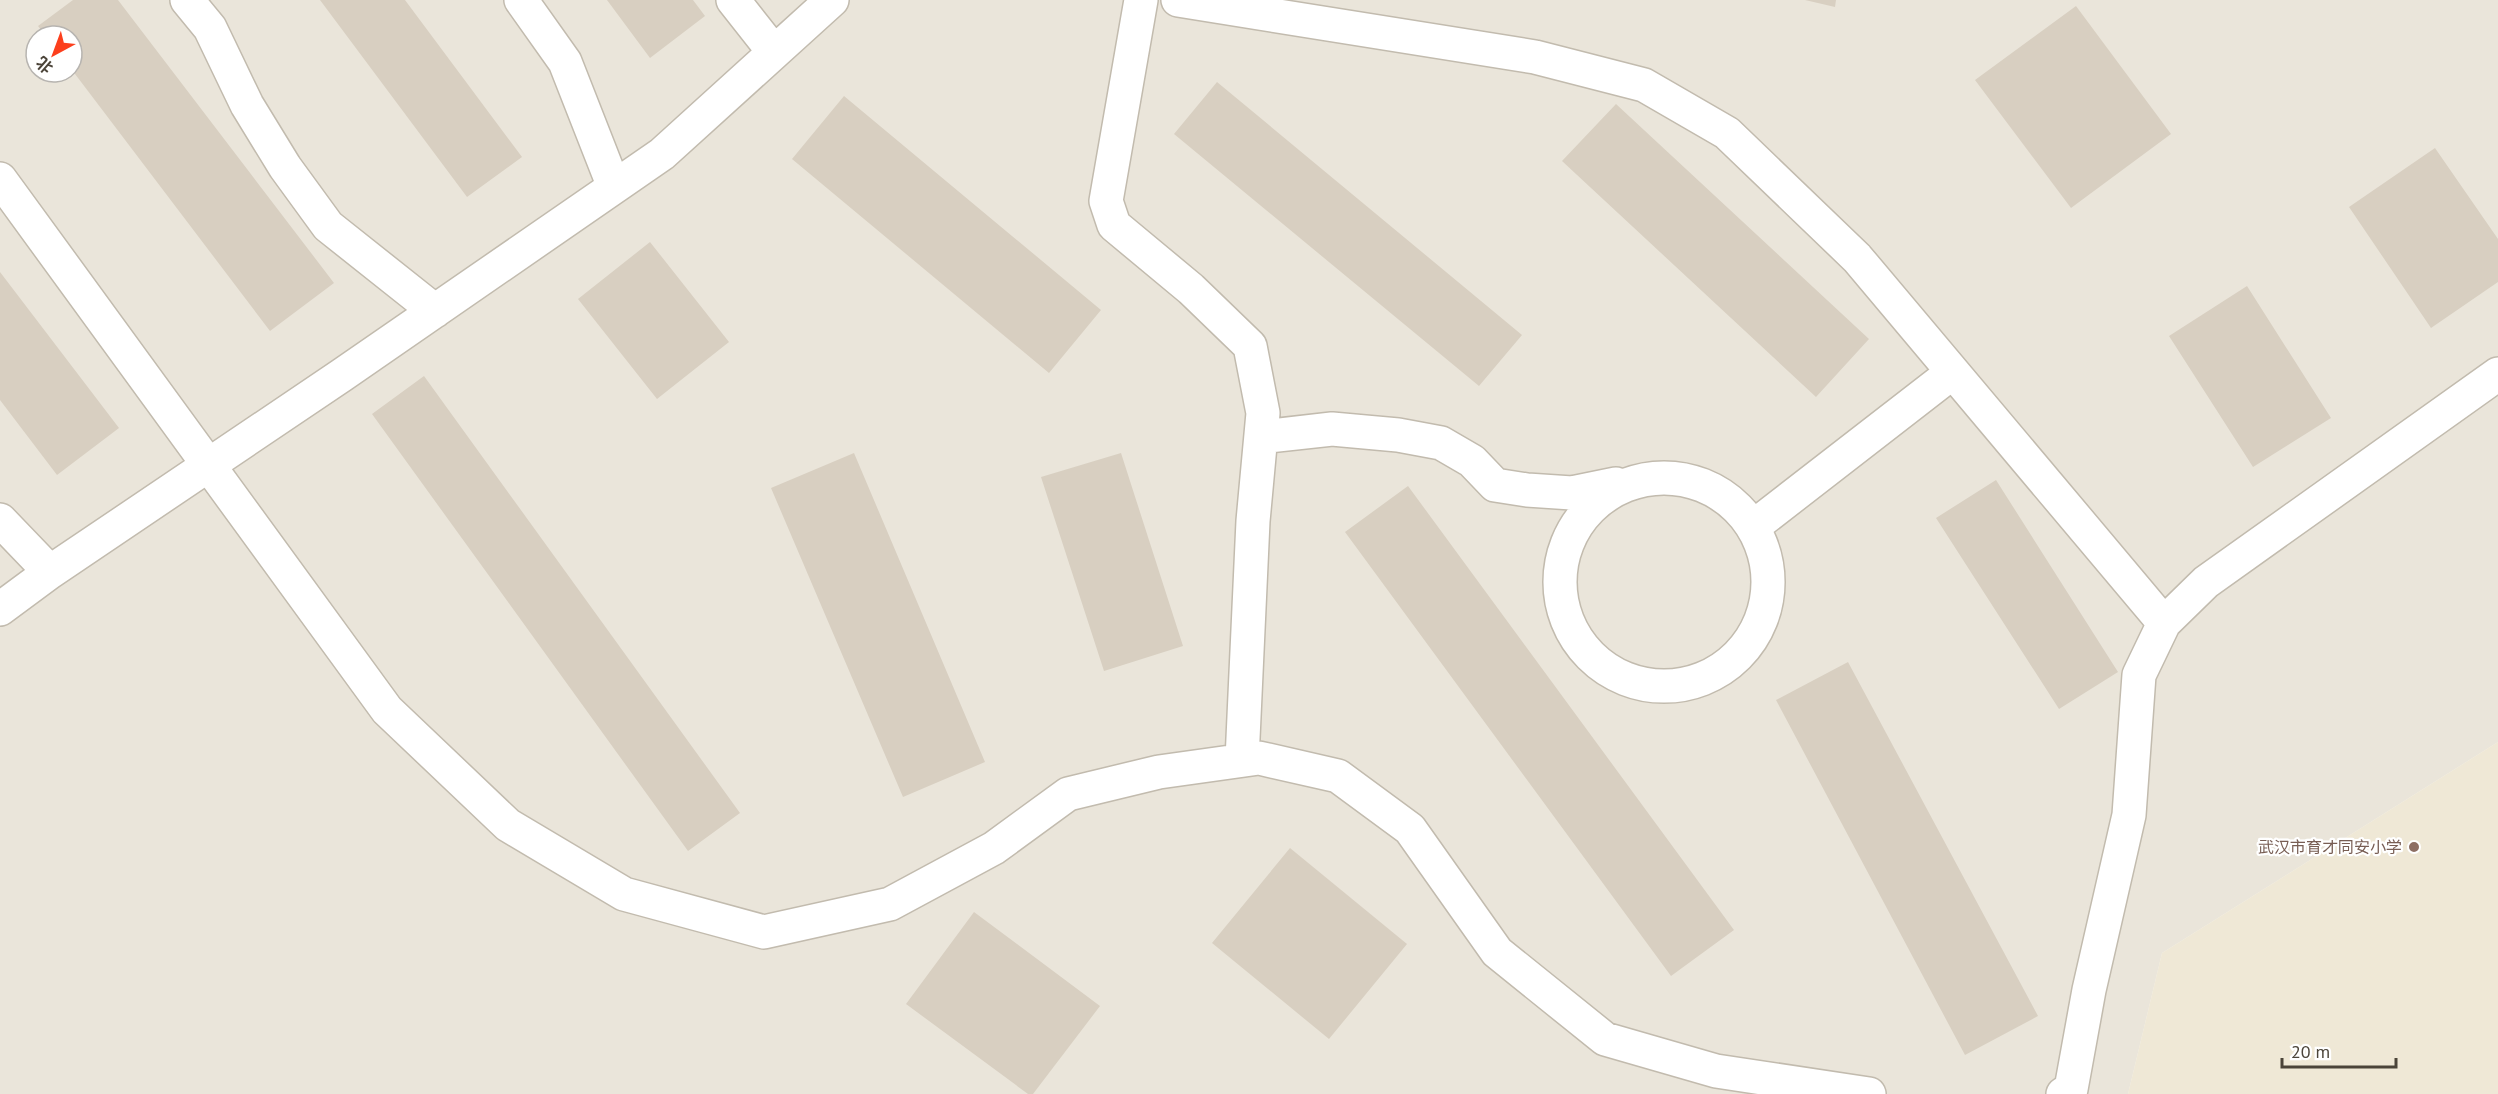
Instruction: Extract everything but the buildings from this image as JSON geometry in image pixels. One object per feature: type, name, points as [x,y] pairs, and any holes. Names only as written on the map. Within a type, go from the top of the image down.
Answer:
[{"type":"street","points":[[186,0],[210,28],[247,105],[285,167],[328,226],[435,311]]},
{"type":"street","points":[[521,0],[565,62],[614,187]]},
{"type":"street","points":[[732,0],[774,52]]},
{"type":"street","points":[[0,609],[50,572],[662,154],[832,0]]},
{"type":"street","points":[[1141,0],[1106,201],[1114,225],[1191,289],[1250,346],[1263,413],[1253,521],[1242,760]]},
{"type":"street","points":[[1178,0],[1535,57],[1644,85],[1727,133],[1857,258],[2164,622]]},
{"type":"street","points":[[0,180],[387,710],[508,825],[624,894],[764,932],[891,903],[994,848],[1068,794],[1158,772],[1258,758],[1338,776],[1410,829],[1497,952],[1605,1039],[1716,1071],[1869,1094]]},
{"type":"street","points":[[1753,527],[1953,372]]},
{"type":"street","points":[[2063,1094],[2071,1089],[2089,990],[2129,815],[2139,675],[2164,622],[2206,582],[2498,374]]},
{"type":"street","points":[[1261,437],[1332,429],[1398,435],[1441,443],[1472,461],[1495,485],[1572,493],[1633,481],[1667,477],[1700,484],[1730,501],[1753,527],[1766,558],[1768,593],[1759,626],[1741,654],[1713,675],[1680,686],[1645,685],[1612,673],[1584,651],[1566,621],[1559,586],[1563,551],[1578,520],[1602,496],[1633,481]]},
{"type":"street","points":[[0,520],[50,572]]},
{"type":"shaded area","points":[[0,0],[2498,0],[2498,742],[2162,953],[2128,1094],[0,1094]]},
{"type":"shaded area","name":"武汉市育才同安小学","points":[[2498,742],[2498,1094],[2128,1094],[2162,953]]},
{"type":"place","name":"武汉市育才同安小学","points":[[2414,847]]}]
